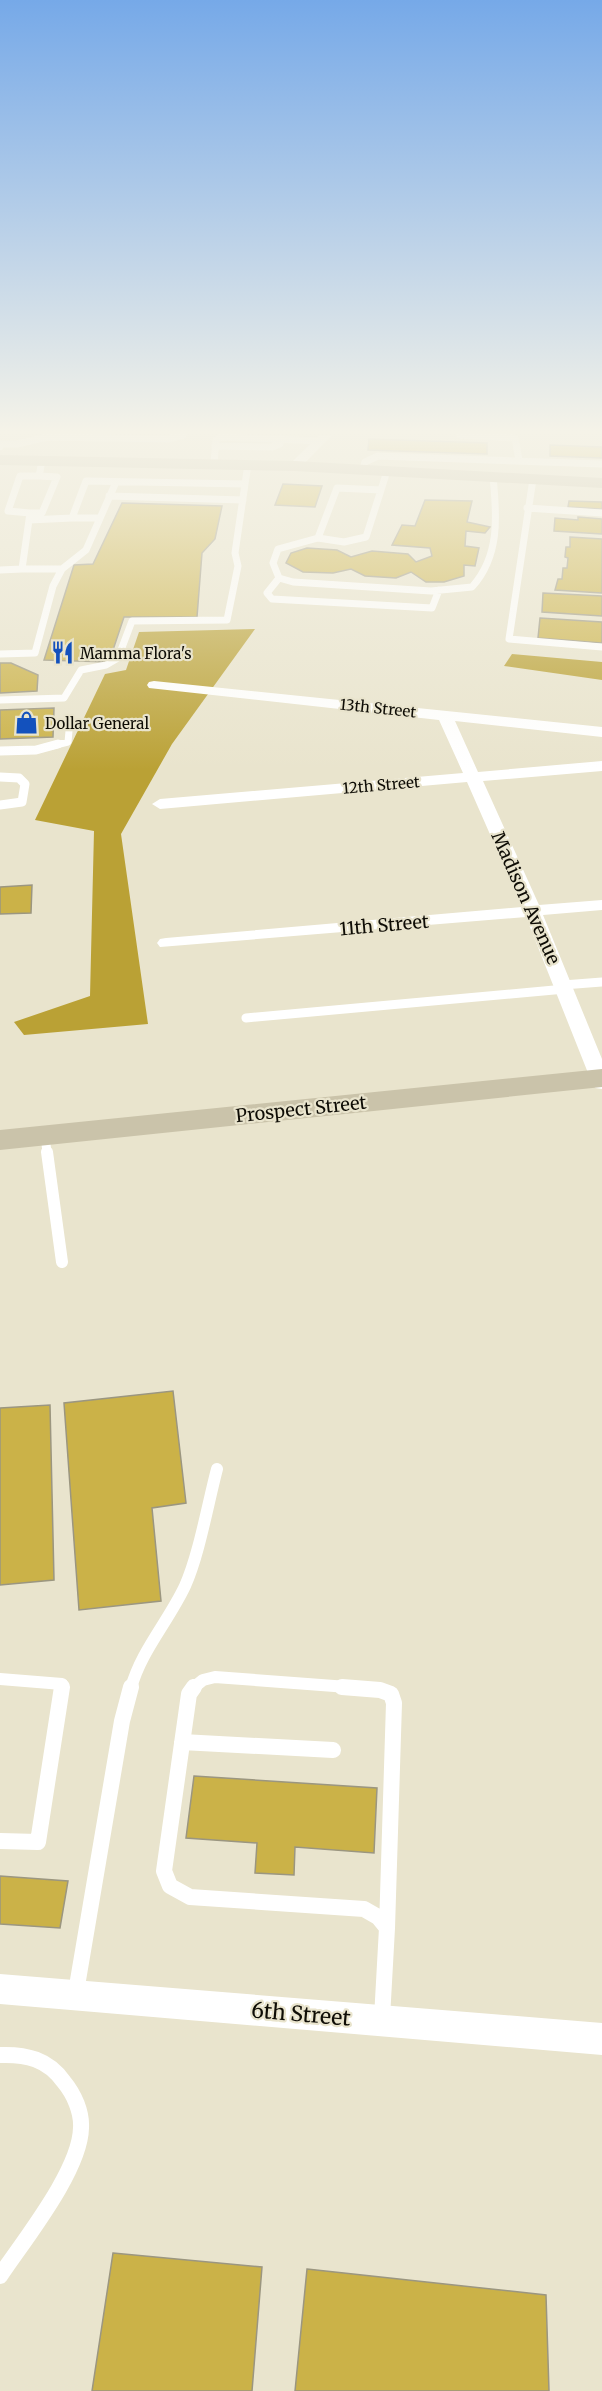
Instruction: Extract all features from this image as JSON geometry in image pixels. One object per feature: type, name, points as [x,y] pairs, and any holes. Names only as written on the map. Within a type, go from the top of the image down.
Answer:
[{"type":"main road","name":"Prospect Street","points":[[0,1140],[602,1078]]},
{"type":"street","name":"13th Street","points":[[154,685],[602,732]]},
{"type":"street","name":"Madison Avenue","points":[[445,715],[533,912],[602,1078],[602,1083]]},
{"type":"street","name":"12th Street","points":[[160,804],[602,766]]},
{"type":"street","name":"11th Street","points":[[166,943],[533,912],[602,904]]},
{"type":"street","name":"6th Street","points":[[0,1989],[602,2039]]},
{"type":"lane","points":[[22,569],[25,547]]},
{"type":"lane","points":[[0,654],[35,653],[53,586],[62,569],[87,547]]},
{"type":"lane","points":[[0,700],[64,698],[81,670],[110,666],[121,658],[132,621],[227,620],[238,566],[236,547]]},
{"type":"lane","points":[[279,578],[273,563],[278,549],[287,547]]},
{"type":"lane","points":[[279,578],[293,582],[439,590],[472,587],[494,551],[494,547]]},
{"type":"lane","points":[[522,547],[509,639],[602,647]]},
{"type":"lane","points":[[0,570],[62,569]]},
{"type":"lane","points":[[279,578],[267,593],[272,599],[432,608],[439,590]]},
{"type":"lane","points":[[0,751],[36,750],[68,742],[70,720]]},
{"type":"lane","points":[[0,777],[19,778],[25,784],[22,802],[0,805]]},
{"type":"lane","points":[[246,1018],[602,982]]},
{"type":"lane","points":[[45,1135],[62,1262]]},
{"type":"lane","points":[[75,1996],[122,1721],[137,1664],[168,1620],[186,1583],[217,1469]]},
{"type":"lane","points":[[382,2021],[387,1928],[390,1863],[394,1703],[391,1694],[380,1690],[205,1678],[195,1683],[189,1694],[164,1871],[170,1886],[190,1897],[364,1909],[378,1917],[387,1928]]},
{"type":"lane","points":[[0,1679],[62,1684],[38,1842],[0,1841]]},
{"type":"lane","points":[[182,1742],[333,1750]]},
{"type":"lane","points":[[0,2055],[23,2053],[56,2069],[73,2093],[82,2129],[74,2160],[0,2276]]},
{"type":"shaded area","points":[[255,629],[172,744],[121,834],[148,1024],[24,1035],[14,1022],[90,996],[94,831],[35,820],[105,674],[126,670],[139,632]]},
{"type":"shaded area","points":[[512,654],[602,662],[602,680],[504,666]]},
{"type":"building","points":[[101,547],[208,547],[202,553],[197,617],[124,617],[109,662],[44,660],[74,565],[93,564]]},
{"type":"building","points":[[412,547],[479,548],[475,566],[464,565],[464,576],[444,582],[426,582],[411,572],[396,578],[365,576],[351,569],[333,573],[303,572],[286,563],[291,553],[307,548],[337,550],[351,557],[372,551],[408,554],[416,562],[432,556],[430,548]]},
{"type":"building","points":[[566,547],[602,547],[602,593],[555,590],[558,579],[562,579],[563,568],[567,568]]},
{"type":"building","points":[[543,593],[602,596],[602,616],[542,612]]},
{"type":"building","points":[[540,618],[602,622],[602,643],[538,638]]},
{"type":"building","points":[[0,663],[11,663],[38,675],[37,691],[0,693]]},
{"type":"building","name":"Dollar General","points":[[54,708],[53,737],[0,739],[0,710]]},
{"type":"building","points":[[32,885],[31,913],[0,914],[0,887]]},
{"type":"building","points":[[173,1391],[186,1503],[152,1508],[161,1601],[79,1610],[64,1403]]},
{"type":"building","points":[[50,1405],[54,1580],[0,1585],[0,1408]]},
{"type":"building","points":[[194,1776],[377,1788],[374,1853],[295,1847],[294,1875],[255,1873],[257,1843],[186,1838]]},
{"type":"building","points":[[0,1876],[68,1881],[60,1928],[0,1924]]},
{"type":"building","points":[[113,2253],[262,2267],[252,2391],[92,2391]]},
{"type":"building","points":[[307,2269],[546,2295],[549,2391],[295,2391]]},
{"type":"place","name":"Mamma Flora's","points":[[62,653]]},
{"type":"place","name":"Dollar General","points":[[27,723]]}]
